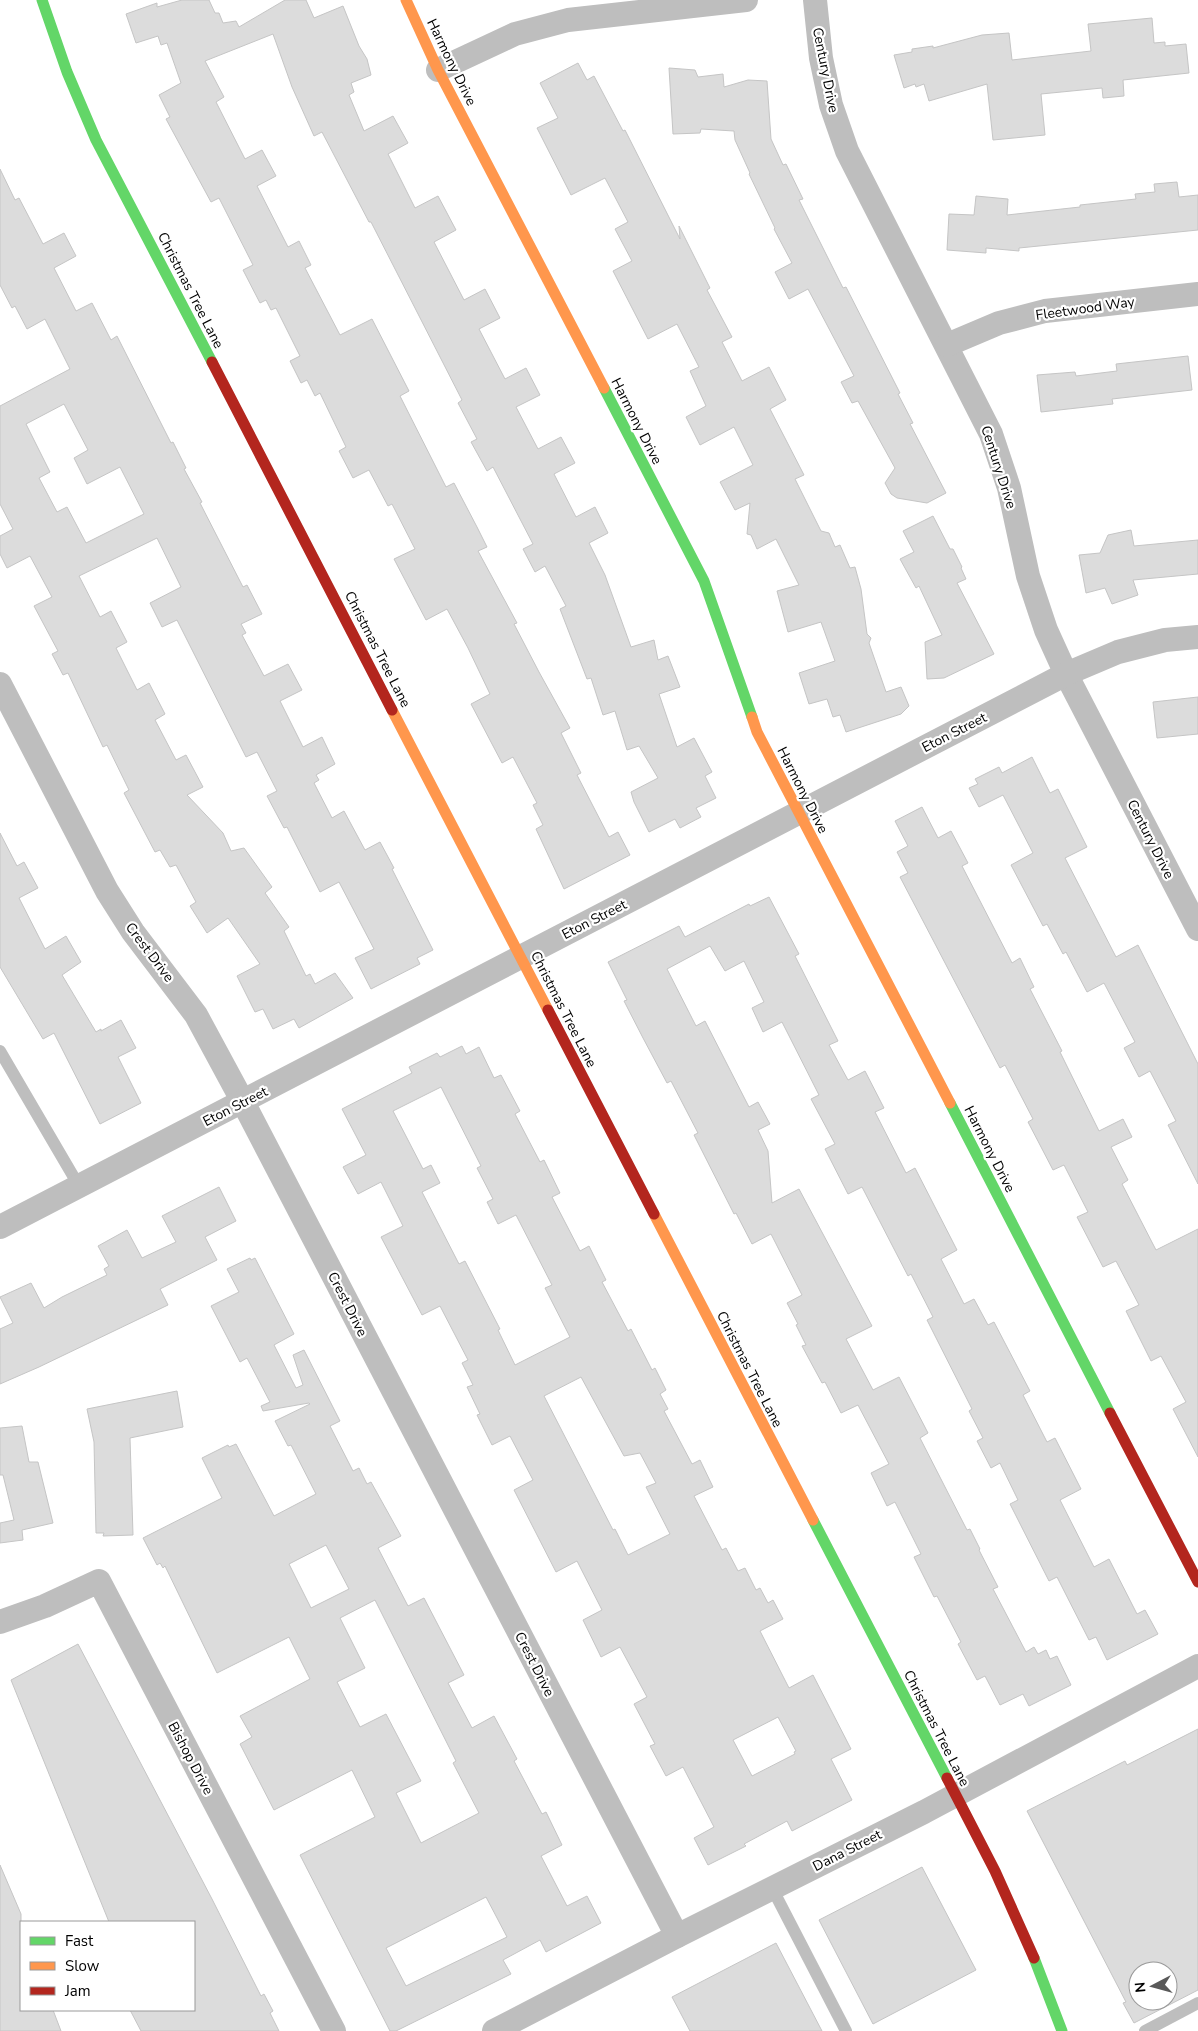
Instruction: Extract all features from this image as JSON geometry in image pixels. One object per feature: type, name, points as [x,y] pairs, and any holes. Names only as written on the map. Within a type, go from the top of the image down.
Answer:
[{"type":"street","name":"Christmas Tree Lane","points":[[42,0],[67,72],[96,140],[995,1871],[1025,1937],[1062,2031]]},
{"type":"street","name":"Harmony Drive","points":[[406,0],[438,70],[704,581],[722,626],[738,679],[758,732],[798,813],[1198,1582]]},
{"type":"street","points":[[438,70],[515,34],[568,20],[746,0]]},
{"type":"street","name":"Century Drive","points":[[815,0],[821,58],[831,105],[847,151],[991,434],[1009,488],[1028,576],[1046,630],[1066,674],[1198,929]]},
{"type":"street","name":"Fleetwood Way","points":[[947,345],[998,323],[1045,311],[1198,294]]},
{"type":"street","name":"Eton Street","points":[[0,1227],[1066,674],[1118,652],[1165,640],[1198,636]]},
{"type":"street","name":"Crest Drive","points":[[0,684],[108,891],[134,932],[196,1015],[677,1936]]},
{"type":"street","name":"Bishop Drive","points":[[0,1622],[45,1606],[99,1581],[334,2031]]},
{"type":"street","name":"Dana Street","points":[[494,2031],[677,1936],[924,1812],[954,1794],[1198,1666]]},
{"type":"lane","points":[[0,1051],[79,1186]]},
{"type":"lane","points":[[772,1888],[846,2031]]},
{"type":"lane","points":[[1145,2031],[1198,2003]]},
{"type":"building","points":[[182,0],[209,0],[215,13],[219,13],[223,23],[236,21],[239,27],[285,0],[306,0],[314,18],[343,6],[359,46],[367,59],[371,75],[351,83],[354,92],[349,95],[364,131],[393,116],[408,143],[388,154],[415,208],[438,196],[456,230],[434,242],[464,300],[485,289],[500,318],[479,329],[505,379],[526,368],[540,395],[516,407],[538,449],[561,437],[575,463],[554,474],[576,517],[595,507],[608,533],[589,543],[605,575],[631,647],[654,640],[658,660],[668,656],[680,687],[659,694],[677,747],[694,738],[712,772],[705,776],[716,798],[696,808],[701,817],[680,828],[675,819],[649,832],[631,792],[658,778],[639,746],[627,750],[615,711],[603,715],[591,678],[587,679],[560,609],[566,606],[545,566],[535,572],[523,549],[533,544],[493,467],[487,471],[471,442],[477,439],[458,403],[462,400],[371,222],[369,222],[322,132],[314,136],[292,87],[273,34],[205,61],[224,97],[216,102],[245,159],[262,150],[276,176],[257,186],[288,247],[299,241],[311,265],[305,268],[340,335],[372,319],[409,391],[400,396],[446,487],[454,483],[477,527],[487,547],[478,551],[517,623],[514,624],[570,728],[561,733],[581,773],[577,775],[609,837],[618,832],[630,855],[564,889],[536,829],[543,825],[533,805],[537,803],[513,757],[502,763],[471,704],[490,694],[468,648],[447,609],[426,620],[394,559],[415,549],[392,504],[388,506],[369,470],[353,478],[339,451],[346,447],[320,393],[315,396],[307,380],[301,383],[290,361],[300,356],[276,308],[271,310],[266,300],[260,303],[243,270],[253,265],[219,198],[211,202],[166,119],[170,117],[159,95],[181,83],[167,43],[161,45],[158,36],[136,43],[126,14],[157,3],[157,7]]},
{"type":"building","points":[[1152,18],[1154,43],[1165,42],[1165,46],[1186,44],[1189,73],[1123,80],[1124,96],[1103,98],[1102,88],[1041,94],[1045,135],[993,140],[987,84],[929,101],[924,84],[916,87],[915,84],[904,88],[894,55],[912,52],[912,49],[933,46],[933,48],[982,35],[1009,33],[1012,60],[1091,51],[1088,24]]},
{"type":"building","points":[[578,63],[587,80],[594,76],[623,131],[625,130],[680,239],[679,226],[710,288],[707,290],[732,337],[722,342],[742,381],[769,367],[786,400],[770,409],[804,475],[795,479],[821,531],[829,533],[835,547],[840,545],[850,568],[855,567],[861,589],[867,634],[871,638],[869,643],[886,692],[901,687],[909,706],[901,714],[846,732],[840,715],[833,717],[827,699],[809,704],[799,673],[835,661],[821,622],[788,632],[777,591],[799,585],[776,539],[757,549],[751,535],[747,534],[750,503],[735,510],[720,482],[753,465],[734,427],[700,445],[686,417],[706,406],[690,371],[699,367],[677,324],[648,339],[613,271],[632,261],[615,229],[628,222],[605,178],[571,195],[537,128],[558,118],[540,83]]},
{"type":"building","points":[[669,68],[695,70],[698,77],[723,74],[724,87],[748,80],[767,81],[771,139],[783,165],[786,164],[803,199],[799,200],[843,288],[846,287],[900,393],[898,394],[913,423],[910,424],[946,493],[927,503],[897,498],[891,494],[885,483],[895,468],[858,401],[852,403],[841,382],[854,376],[808,289],[789,299],[775,272],[792,263],[749,174],[735,140],[734,131],[701,129],[700,133],[673,134]]},
{"type":"building","points":[[0,169],[15,200],[19,198],[43,244],[64,233],[76,256],[54,268],[76,311],[92,303],[111,340],[117,336],[171,443],[173,442],[186,468],[184,469],[202,502],[200,503],[243,587],[247,585],[262,614],[241,624],[246,633],[242,635],[264,676],[288,664],[302,690],[280,701],[303,747],[322,737],[335,764],[316,775],[319,780],[314,783],[332,818],[344,811],[365,850],[380,842],[433,950],[417,958],[420,964],[371,989],[355,958],[374,949],[339,882],[320,892],[287,827],[284,828],[267,796],[277,791],[257,752],[246,757],[177,620],[162,627],[150,603],[181,587],[157,538],[79,576],[100,617],[111,611],[127,642],[116,648],[137,690],[149,683],[165,714],[155,720],[176,760],[186,755],[203,787],[187,795],[223,833],[231,851],[244,848],[272,887],[265,893],[289,927],[284,931],[306,976],[310,974],[315,984],[335,973],[353,998],[299,1028],[294,1019],[273,1029],[263,1009],[255,1012],[237,976],[260,964],[228,918],[207,933],[190,906],[196,902],[176,865],[170,867],[160,850],[155,852],[124,793],[129,790],[107,745],[103,747],[68,673],[63,675],[52,654],[58,651],[34,606],[52,597],[30,556],[7,568],[0,554],[0,536],[13,529],[0,504],[0,406],[70,369],[45,319],[27,329],[15,306],[12,308],[0,285]],"holes":[[[64,404],[88,450],[74,458],[87,484],[120,467],[144,514],[86,543],[67,507],[57,512],[39,478],[50,472],[26,424]]]},
{"type":"building","points":[[1177,182],[1179,197],[1198,195],[1198,230],[1019,248],[1019,251],[986,248],[986,253],[947,250],[949,214],[974,215],[976,196],[1008,199],[1007,215],[1136,199],[1135,194],[1155,192],[1154,184]]},
{"type":"building","points":[[1188,356],[1192,390],[1112,399],[1113,404],[1041,412],[1037,375],[1075,372],[1076,376],[1117,371],[1116,364]]},
{"type":"building","points":[[933,516],[950,549],[953,549],[962,567],[966,579],[957,583],[994,654],[944,678],[927,679],[925,642],[942,635],[919,586],[916,588],[900,559],[914,552],[903,531]]},
{"type":"building","points":[[1131,530],[1134,546],[1198,540],[1198,574],[1133,580],[1138,595],[1112,604],[1105,588],[1086,593],[1079,555],[1100,553],[1108,535]]},
{"type":"building","points":[[1198,697],[1198,734],[1157,738],[1153,702]]},
{"type":"building","points":[[1032,757],[1050,793],[1058,789],[1087,847],[1065,858],[1116,957],[1138,945],[1198,1064],[1198,1184],[1168,1125],[1176,1121],[1150,1071],[1139,1077],[1124,1048],[1135,1042],[1104,983],[1087,992],[1066,952],[1063,954],[1047,924],[1043,926],[1011,865],[1033,853],[1003,795],[979,807],[969,788],[978,784],[975,779],[999,767],[1002,773]]},
{"type":"building","points":[[922,807],[938,838],[951,831],[968,863],[962,866],[1012,963],[1020,958],[1034,987],[1030,989],[1062,1051],[1060,1052],[1099,1131],[1123,1119],[1132,1137],[1111,1147],[1128,1180],[1122,1184],[1156,1250],[1198,1229],[1198,1457],[1173,1409],[1186,1402],[1161,1356],[1151,1361],[1126,1311],[1139,1305],[1116,1261],[1103,1267],[1077,1217],[1088,1212],[1064,1165],[1053,1170],[1028,1122],[1033,1119],[1005,1065],[1000,1068],[900,877],[908,873],[897,852],[908,846],[895,821]]},
{"type":"building","points":[[0,833],[17,866],[24,862],[38,888],[19,898],[45,949],[66,936],[81,962],[62,975],[96,1032],[121,1020],[136,1048],[118,1057],[141,1103],[100,1124],[54,1033],[43,1039],[0,967]]},
{"type":"building","points":[[769,897],[799,954],[795,956],[838,1041],[829,1045],[848,1080],[865,1071],[884,1108],[875,1112],[906,1173],[915,1168],[957,1250],[941,1259],[964,1304],[974,1299],[988,1325],[994,1322],[1030,1391],[1023,1395],[1047,1442],[1055,1438],[1081,1489],[1060,1500],[1094,1567],[1109,1559],[1137,1614],[1145,1610],[1158,1634],[1107,1660],[1096,1637],[1089,1640],[1057,1577],[1049,1581],[1010,1504],[1018,1500],[1000,1463],[991,1468],[977,1441],[983,1438],[969,1411],[972,1409],[927,1320],[933,1317],[911,1274],[908,1276],[862,1187],[848,1194],[825,1149],[835,1144],[811,1099],[819,1095],[782,1022],[763,1032],[752,1008],[764,1002],[744,961],[725,971],[710,946],[667,969],[696,1026],[705,1021],[749,1107],[758,1102],[770,1124],[758,1130],[768,1151],[772,1203],[799,1189],[872,1326],[846,1339],[873,1390],[899,1377],[928,1433],[920,1438],[967,1530],[970,1529],[980,1549],[998,1587],[993,1589],[1026,1652],[1034,1647],[1038,1654],[1046,1650],[1050,1659],[1057,1656],[1071,1685],[1029,1706],[1023,1694],[1000,1705],[985,1676],[977,1680],[958,1644],[961,1642],[937,1596],[934,1597],[914,1557],[921,1554],[895,1502],[887,1506],[871,1473],[889,1464],[858,1405],[841,1413],[825,1382],[822,1383],[802,1346],[806,1345],[787,1303],[802,1295],[771,1234],[752,1244],[736,1213],[734,1214],[694,1135],[698,1133],[671,1081],[667,1083],[643,1038],[624,1001],[627,1000],[608,962],[679,926],[685,937],[749,904],[750,906]]},
{"type":"building","points":[[462,1046],[466,1054],[479,1047],[494,1078],[501,1075],[520,1111],[515,1114],[540,1162],[544,1160],[560,1193],[552,1197],[580,1251],[589,1246],[606,1280],[602,1282],[628,1331],[631,1329],[652,1370],[655,1368],[666,1390],[660,1394],[668,1409],[664,1411],[692,1464],[700,1460],[713,1487],[694,1496],[722,1550],[726,1548],[738,1571],[745,1568],[756,1590],[760,1588],[768,1603],[773,1600],[783,1619],[760,1631],[789,1688],[813,1675],[851,1749],[831,1759],[852,1800],[792,1831],[787,1821],[744,1844],[746,1846],[708,1865],[694,1838],[714,1827],[683,1767],[666,1776],[650,1746],[655,1744],[634,1704],[647,1697],[620,1647],[601,1657],[583,1620],[602,1610],[577,1561],[556,1572],[514,1490],[533,1480],[510,1436],[492,1445],[477,1415],[480,1414],[467,1387],[473,1385],[462,1363],[468,1360],[440,1306],[422,1315],[381,1237],[403,1226],[381,1182],[358,1194],[343,1167],[366,1155],[342,1109],[412,1073],[409,1067],[437,1053],[440,1057]],"holes":[[[441,1087],[481,1166],[477,1168],[493,1199],[487,1202],[498,1224],[516,1215],[552,1285],[545,1288],[570,1337],[515,1365],[498,1330],[500,1329],[465,1261],[459,1264],[422,1192],[440,1183],[431,1165],[423,1169],[393,1111]],[[581,1377],[624,1456],[640,1453],[656,1483],[646,1487],[670,1534],[628,1555],[615,1529],[613,1530],[544,1396]],[[778,1717],[796,1751],[794,1752],[795,1754],[752,1776],[733,1740]]]},
{"type":"building","points":[[219,1187],[236,1221],[205,1237],[217,1260],[160,1289],[168,1305],[0,1384],[0,1329],[13,1323],[0,1297],[31,1283],[44,1308],[107,1275],[104,1269],[109,1266],[98,1246],[127,1230],[142,1258],[176,1242],[162,1216]]},
{"type":"building","points":[[250,1258],[251,1260],[255,1258],[294,1334],[274,1345],[296,1388],[303,1385],[293,1355],[304,1350],[340,1421],[330,1426],[353,1471],[359,1468],[367,1484],[371,1482],[401,1536],[378,1548],[408,1606],[424,1598],[464,1675],[448,1683],[472,1728],[494,1716],[517,1759],[514,1761],[542,1814],[546,1812],[562,1845],[541,1856],[567,1906],[587,1896],[601,1923],[546,1952],[540,1940],[503,1960],[511,1974],[396,2031],[390,2031],[300,1855],[375,1817],[352,1770],[274,1810],[240,1744],[252,1737],[240,1716],[310,1679],[289,1637],[217,1673],[165,1566],[163,1568],[160,1563],[157,1565],[143,1538],[222,1498],[202,1458],[228,1445],[229,1447],[236,1444],[274,1516],[316,1494],[291,1445],[288,1446],[275,1421],[310,1404],[263,1411],[261,1406],[270,1402],[247,1358],[240,1362],[211,1306],[239,1292],[227,1269]],"holes":[[[326,1545],[349,1589],[311,1608],[289,1564]],[[375,1600],[456,1761],[453,1763],[479,1813],[421,1843],[396,1793],[421,1781],[386,1714],[360,1727],[337,1682],[365,1668],[340,1618]],[[486,1897],[507,1937],[406,1986],[386,1948]]]},
{"type":"building","points":[[177,1391],[183,1427],[130,1438],[133,1535],[103,1536],[104,1533],[96,1533],[94,1442],[87,1409]]},
{"type":"building","points":[[22,1426],[29,1462],[38,1462],[53,1523],[22,1530],[23,1540],[0,1543],[0,1523],[14,1520],[3,1475],[0,1475],[0,1428]]},
{"type":"building","points":[[78,1644],[261,1996],[264,1994],[273,2011],[270,2013],[279,2031],[141,2031],[131,2011],[195,2011],[195,1921],[109,1921],[11,1680]]},
{"type":"building","points":[[1198,1729],[1198,1990],[1178,2000],[1178,1961],[1128,1961],[1128,2011],[1157,2011],[1134,2023],[1123,2003],[1126,2002],[1027,1811],[1125,1761],[1127,1765]]},
{"type":"building","points":[[0,1865],[21,1914],[20,2011],[53,2011],[61,2031],[0,2031]]},
{"type":"building","points":[[922,1867],[976,1970],[873,2024],[819,1920]]},
{"type":"building","points":[[776,1943],[822,2031],[690,2031],[672,1997]]},
{"type":"traffic: fast","points":[[42,0],[67,72],[96,140],[212,362]]},
{"type":"traffic: fast","points":[[604,388],[704,581],[752,717]]},
{"type":"traffic: fast","points":[[950,1103],[1110,1413]]},
{"type":"traffic: fast","points":[[813,1520],[947,1778]]},
{"type":"traffic: fast","points":[[1034,1958],[1062,2031]]},
{"type":"traffic: slow","points":[[406,0],[438,70],[604,388]]},
{"type":"traffic: slow","points":[[392,710],[548,1010]]},
{"type":"traffic: slow","points":[[752,717],[757,732],[950,1103]]},
{"type":"traffic: slow","points":[[654,1214],[813,1520]]},
{"type":"traffic: jam","points":[[212,362],[392,710]]},
{"type":"traffic: jam","points":[[548,1010],[654,1214]]},
{"type":"traffic: jam","points":[[1110,1413],[1198,1582]]},
{"type":"traffic: jam","points":[[947,1778],[995,1871],[1034,1958]]}]
